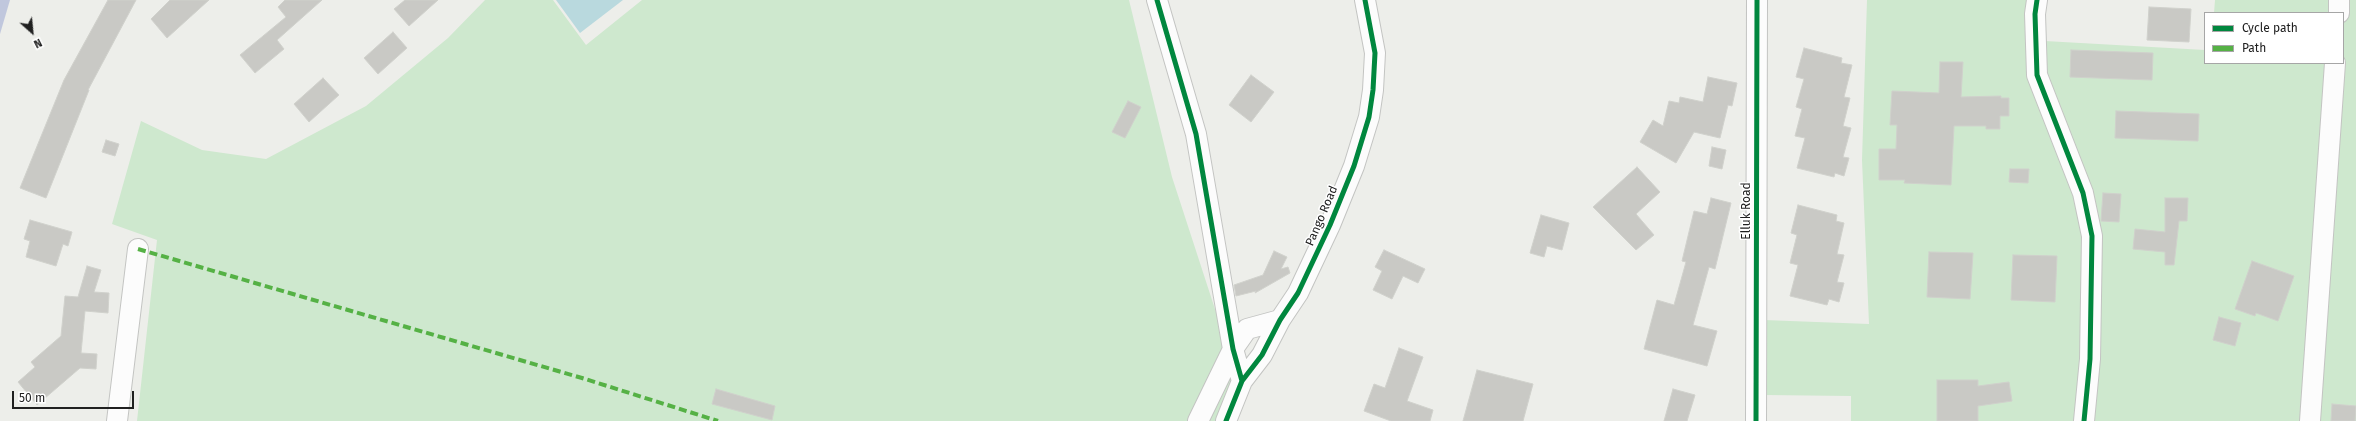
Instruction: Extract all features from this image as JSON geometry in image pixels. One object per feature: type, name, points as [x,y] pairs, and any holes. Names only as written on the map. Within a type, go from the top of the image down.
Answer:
[{"type":"street","points":[[1157,0],[1196,134],[1232,349],[1242,381]]},
{"type":"street","name":"Pango Road","points":[[1226,421],[1242,381],[1262,355],[1280,320],[1298,293],[1330,225],[1354,166],[1369,117],[1375,54],[1365,0]]},
{"type":"street","name":"Elluk Road","points":[[1756,421],[1757,0]]},
{"type":"street","points":[[2037,0],[2035,14],[2037,75],[2083,193],[2092,236],[2090,359],[2084,421]]},
{"type":"street","points":[[2339,0],[2339,12]]},
{"type":"street","points":[[2310,421],[2336,64]]},
{"type":"street","points":[[117,421],[138,249]]},
{"type":"street","points":[[1198,421],[1232,349],[1247,329],[1280,320]]},
{"type":"green space","points":[[485,0],[553,0],[586,45],[642,0],[1129,0],[1172,177],[1239,383],[1222,421],[137,421],[157,240],[112,224],[141,121],[202,150],[266,159],[366,106],[448,38]]},
{"type":"green space","points":[[1867,0],[2045,0],[2045,41],[2204,50],[2204,64],[2344,64],[2344,12],[2214,12],[2215,0],[2356,0],[2356,421],[1851,421],[1851,396],[1765,395],[1764,320],[1869,324],[1862,160]]},
{"type":"shaded area","points":[[0,0],[10,0],[0,34]]},
{"type":"shaded area","points":[[556,0],[623,0],[580,33]]},
{"type":"building","points":[[108,0],[136,0],[88,90],[46,198],[20,188],[64,80]]},
{"type":"building","points":[[170,0],[209,0],[167,38],[151,19]]},
{"type":"building","points":[[285,0],[322,0],[277,40],[284,49],[255,73],[240,55],[286,17],[278,7]]},
{"type":"building","points":[[405,0],[438,0],[409,26],[394,9]]},
{"type":"building","points":[[2149,7],[2191,9],[2189,42],[2147,40]]},
{"type":"building","points":[[393,32],[407,48],[378,74],[364,58]]},
{"type":"building","points":[[1804,48],[1842,58],[1841,63],[1852,65],[1844,97],[1850,98],[1843,126],[1851,128],[1843,157],[1849,158],[1844,176],[1835,173],[1834,177],[1797,168],[1805,138],[1795,136],[1802,109],[1796,107],[1804,79],[1796,77]]},
{"type":"building","points":[[2071,50],[2153,53],[2152,80],[2070,77]]},
{"type":"building","points":[[1940,62],[1963,62],[1961,97],[2001,96],[2001,98],[2009,98],[2009,116],[2000,116],[2000,129],[1986,129],[1986,126],[1954,126],[1951,185],[1904,183],[1905,180],[1879,180],[1879,149],[1896,149],[1897,125],[1890,125],[1892,91],[1939,93]]},
{"type":"building","points":[[1251,75],[1274,92],[1251,122],[1229,105]]},
{"type":"building","points":[[1708,77],[1737,83],[1732,106],[1728,105],[1720,138],[1694,132],[1676,163],[1640,142],[1653,120],[1663,126],[1669,101],[1679,103],[1680,97],[1703,102]]},
{"type":"building","points":[[323,78],[339,95],[309,122],[294,104]]},
{"type":"building","points":[[1128,101],[1141,107],[1125,138],[1112,132]]},
{"type":"building","points":[[2116,111],[2199,114],[2198,141],[2115,138]]},
{"type":"building","points":[[106,140],[119,144],[115,156],[102,152]]},
{"type":"building","points":[[1712,147],[1726,150],[1722,169],[1709,166]]},
{"type":"building","points":[[1637,167],[1660,192],[1636,214],[1654,235],[1636,250],[1593,207]]},
{"type":"building","points":[[2010,169],[2029,169],[2028,183],[2009,182]]},
{"type":"building","points":[[2103,193],[2121,194],[2119,222],[2101,221]]},
{"type":"building","points":[[1711,198],[1731,203],[1715,269],[1709,267],[1693,325],[1717,331],[1707,366],[1644,349],[1657,300],[1674,305],[1686,262],[1682,261],[1694,211],[1707,214]]},
{"type":"building","points":[[2165,198],[2188,198],[2187,221],[2179,221],[2174,265],[2165,265],[2165,252],[2133,249],[2135,229],[2165,232]]},
{"type":"building","points":[[1798,205],[1837,215],[1836,221],[1844,223],[1837,254],[1844,255],[1837,282],[1844,283],[1839,302],[1829,299],[1827,305],[1790,296],[1798,265],[1790,263],[1797,235],[1791,233]]},
{"type":"building","points":[[1541,215],[1569,223],[1562,250],[1547,246],[1544,257],[1530,253]]},
{"type":"building","points":[[30,220],[72,232],[68,246],[63,244],[56,266],[26,257],[30,241],[24,239]]},
{"type":"building","points":[[1384,250],[1425,269],[1418,283],[1403,276],[1392,299],[1373,290],[1382,271],[1375,267]]},
{"type":"building","points":[[1274,251],[1287,257],[1281,269],[1288,267],[1290,273],[1255,293],[1256,291],[1236,296],[1234,285],[1263,275]]},
{"type":"building","points":[[1929,252],[1973,253],[1970,299],[1927,297]]},
{"type":"building","points":[[2013,255],[2057,256],[2055,302],[2011,300]]},
{"type":"building","points":[[2252,261],[2294,276],[2278,321],[2256,313],[2255,316],[2235,309]]},
{"type":"building","points":[[87,266],[101,270],[94,292],[109,293],[108,313],[85,311],[81,353],[97,354],[96,369],[80,368],[37,405],[18,382],[35,367],[31,362],[61,336],[65,296],[78,297]]},
{"type":"building","points":[[2219,317],[2241,323],[2235,346],[2213,340]]},
{"type":"building","points":[[1399,348],[1423,357],[1407,401],[1433,410],[1430,421],[1391,421],[1364,411],[1374,384],[1385,388]]},
{"type":"building","points":[[1477,370],[1533,384],[1523,421],[1463,421]]},
{"type":"building","points":[[1937,380],[1978,380],[1978,386],[2009,382],[2012,401],[1978,406],[1978,421],[1937,421]]},
{"type":"building","points":[[716,389],[775,406],[772,420],[712,404]]},
{"type":"building","points":[[1673,389],[1695,395],[1687,421],[1664,421]]},
{"type":"building","points":[[2332,404],[2356,406],[2355,421],[2331,421]]},
{"type":"marked path","points":[[138,249],[582,378],[718,421]]},
{"type":"cycle path","points":[[1157,0],[1196,134],[1233,349],[1242,381]]},
{"type":"cycle path","points":[[1226,421],[1242,381],[1262,355],[1280,320],[1298,293],[1330,225],[1354,166],[1369,117],[1373,90],[1375,53],[1365,0]]},
{"type":"cycle path","points":[[1756,421],[1757,0]]},
{"type":"cycle path","points":[[2037,0],[2035,14],[2037,75],[2083,193],[2092,236],[2090,359],[2084,421]]}]
